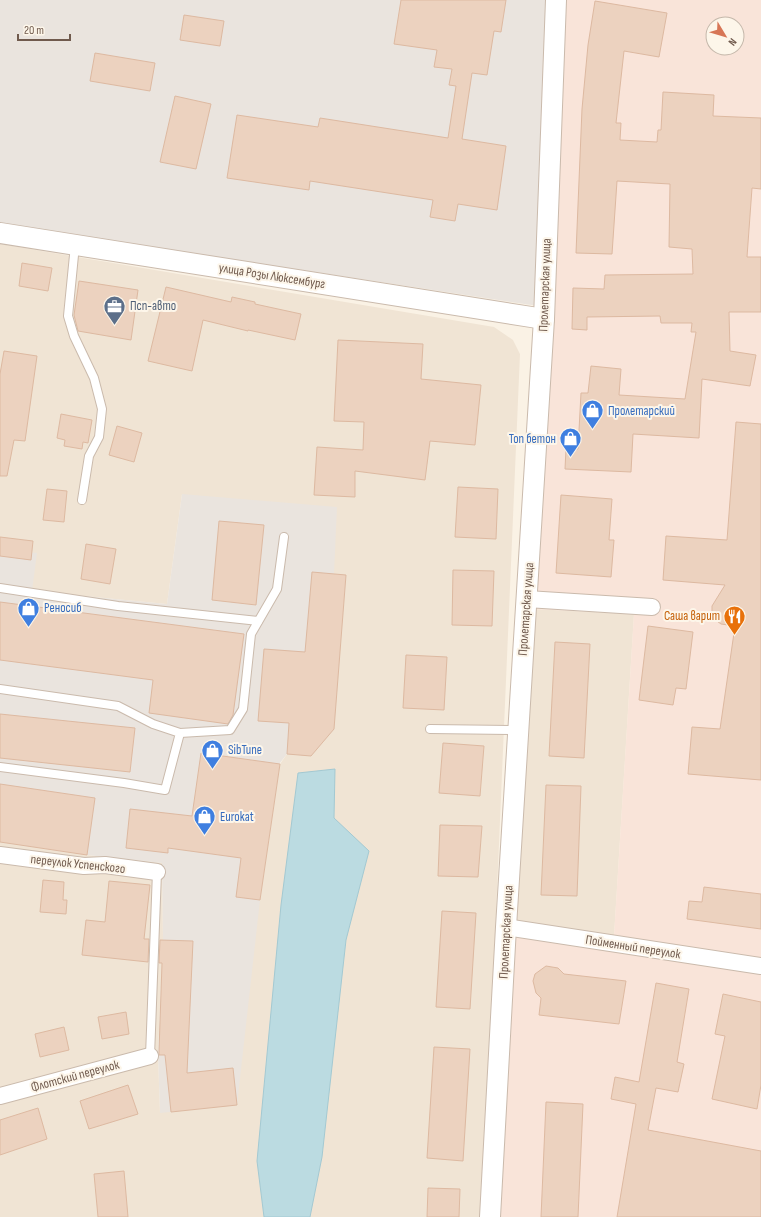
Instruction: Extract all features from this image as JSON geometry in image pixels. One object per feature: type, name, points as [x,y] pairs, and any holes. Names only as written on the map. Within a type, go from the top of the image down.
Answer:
[{"type":"street","name":"Пролетарская улица","points":[[490,1217],[506,927],[544,319],[556,0]]},
{"type":"street","name":"улица Розы Люксембург","points":[[0,233],[544,319]]},
{"type":"street","points":[[527,600],[652,607]]},
{"type":"street","name":"переулок Успенского","points":[[0,855],[84,866],[105,865],[157,872]]},
{"type":"street","name":"Пойменный переулок","points":[[506,927],[761,966]]},
{"type":"street","name":"Флотский переулок","points":[[0,1096],[150,1056]]},
{"type":"lane","points":[[75,245],[68,316],[74,336],[94,378],[102,409],[99,437],[89,456],[82,500]]},
{"type":"lane","points":[[0,689],[118,706],[154,724],[180,733],[230,730],[243,708],[251,634],[277,589],[284,537]]},
{"type":"lane","points":[[0,588],[118,606],[258,621]]},
{"type":"lane","points":[[430,729],[518,730]]},
{"type":"lane","points":[[0,767],[124,783],[165,790],[180,733]]},
{"type":"lane","points":[[150,1056],[157,872]]},
{"type":"shaded area","points":[[0,0],[547,0],[538,306],[0,224]]},
{"type":"shaded area","points":[[566,0],[761,0],[761,1217],[498,1217],[513,922],[614,936],[634,614],[533,609]]},
{"type":"shaded area","points":[[0,244],[494,327],[513,340],[520,354],[483,1217],[0,1217],[0,842],[87,855],[162,863],[163,940],[158,1055],[160,1113],[260,900],[280,764],[287,754],[334,729],[346,576],[334,574],[182,494],[167,604],[32,591],[0,549]]},
{"type":"shaded area","points":[[182,494],[337,507],[334,574],[346,575],[334,729],[311,756],[287,754],[279,764],[260,900],[237,1105],[160,1113],[158,1055],[163,940],[162,863],[87,855],[0,842],[0,549],[37,553],[32,591],[167,604]]},
{"type":"shaded area","points":[[533,609],[634,614],[614,936],[513,922]]},
{"type":"water","points":[[335,769],[334,818],[369,851],[346,940],[322,1157],[310,1217],[264,1217],[257,1161],[281,905],[298,773]]},
{"type":"building","points":[[401,0],[506,0],[501,32],[494,31],[487,75],[472,73],[462,139],[506,146],[497,210],[458,204],[455,221],[430,217],[433,200],[310,181],[309,190],[227,178],[237,115],[318,127],[320,118],[448,138],[456,86],[449,85],[452,69],[434,67],[437,50],[394,44]]},
{"type":"building","points":[[595,1],[667,13],[659,57],[624,51],[616,123],[621,123],[620,140],[657,142],[658,130],[661,130],[663,92],[714,95],[713,116],[761,118],[761,189],[752,188],[747,257],[761,257],[761,312],[729,312],[730,351],[756,355],[750,386],[702,379],[699,438],[633,434],[631,472],[565,469],[566,449],[578,449],[581,393],[588,393],[591,366],[621,369],[619,395],[685,399],[696,332],[691,332],[692,323],[661,323],[660,316],[587,317],[587,330],[572,329],[573,288],[604,289],[605,275],[693,274],[692,249],[669,247],[670,184],[617,181],[612,254],[576,253],[582,109],[588,45]]},
{"type":"building","points":[[184,15],[224,21],[220,46],[180,40]]},
{"type":"building","points":[[95,53],[155,63],[150,91],[90,81]]},
{"type":"building","points":[[175,96],[211,104],[196,169],[160,162]]},
{"type":"building","points":[[22,263],[52,268],[48,291],[19,286]]},
{"type":"building","points":[[79,281],[138,290],[131,340],[78,331],[74,315]]},
{"type":"building","points":[[166,287],[231,302],[232,297],[255,302],[255,304],[301,314],[295,340],[203,320],[192,371],[148,361]]},
{"type":"building","points":[[338,340],[423,344],[421,379],[481,385],[475,445],[430,441],[425,480],[355,471],[355,497],[314,495],[317,447],[363,450],[364,422],[334,421]]},
{"type":"building","points":[[4,351],[37,356],[25,441],[14,440],[7,476],[0,476],[0,374]]},
{"type":"building","points":[[61,414],[92,420],[88,443],[83,442],[82,449],[64,446],[65,440],[57,438]]},
{"type":"building","points":[[736,422],[761,424],[761,780],[688,774],[692,727],[720,729],[735,626],[721,624],[714,619],[712,613],[712,606],[725,585],[663,580],[666,536],[727,540]]},
{"type":"building","points":[[117,426],[142,433],[134,462],[109,455]]},
{"type":"building","points":[[458,487],[498,489],[496,539],[455,537]]},
{"type":"building","points":[[47,489],[67,491],[64,522],[43,520]]},
{"type":"building","points":[[561,495],[612,499],[609,540],[614,540],[611,577],[556,573]]},
{"type":"building","points":[[219,521],[264,525],[256,605],[212,600]]},
{"type":"building","points":[[0,537],[33,541],[31,560],[0,556]]},
{"type":"building","points":[[86,544],[116,549],[110,584],[81,579]]},
{"type":"building","points":[[453,570],[494,571],[492,626],[452,625]]},
{"type":"building","points":[[312,572],[346,575],[334,729],[311,756],[287,754],[289,723],[258,721],[264,649],[305,652]]},
{"type":"building","points":[[0,602],[244,634],[233,715],[228,724],[149,713],[153,680],[0,660]]},
{"type":"building","points":[[648,626],[693,632],[686,689],[676,688],[673,705],[639,700]]},
{"type":"building","points":[[555,642],[590,644],[584,758],[549,756]]},
{"type":"building","points":[[406,655],[447,657],[444,710],[403,708]]},
{"type":"building","points":[[0,714],[135,728],[130,772],[0,758]]},
{"type":"building","points":[[443,743],[484,746],[480,796],[439,793]]},
{"type":"building","points":[[201,753],[280,764],[260,900],[236,897],[241,858],[168,848],[168,853],[126,848],[130,809],[192,816]]},
{"type":"building","points":[[0,784],[95,798],[87,855],[0,842]]},
{"type":"building","points":[[546,785],[581,786],[577,896],[541,895]]},
{"type":"building","points":[[440,825],[482,826],[478,877],[438,876]]},
{"type":"building","points":[[43,880],[64,882],[63,900],[67,900],[66,914],[40,912]]},
{"type":"building","points":[[109,881],[150,885],[144,939],[149,939],[148,962],[82,955],[86,920],[105,922]]},
{"type":"building","points":[[704,887],[761,894],[761,929],[687,919],[689,901],[702,902]]},
{"type":"building","points":[[442,911],[476,913],[470,1009],[436,1007]]},
{"type":"building","points":[[160,940],[193,941],[187,1073],[233,1068],[237,1105],[171,1112],[165,1055],[159,1055],[162,963],[159,963]]},
{"type":"building","points":[[546,966],[558,968],[564,974],[626,981],[619,1024],[539,1015],[541,998],[536,993],[533,981],[535,974]]},
{"type":"building","points":[[656,983],[689,989],[677,1062],[684,1064],[678,1092],[656,1088],[648,1130],[761,1151],[761,1217],[617,1217],[636,1104],[611,1099],[615,1077],[639,1082]]},
{"type":"building","points":[[723,994],[761,1002],[761,1085],[757,1109],[712,1099],[725,1036],[715,1034]]},
{"type":"building","points":[[126,1012],[129,1034],[102,1039],[98,1017]]},
{"type":"building","points":[[64,1027],[69,1050],[40,1057],[35,1034]]},
{"type":"building","points":[[434,1047],[470,1049],[463,1161],[427,1158]]},
{"type":"building","points":[[128,1085],[138,1114],[89,1129],[80,1101]]},
{"type":"building","points":[[546,1102],[583,1104],[578,1217],[541,1217]]},
{"type":"building","points":[[38,1108],[47,1139],[0,1155],[0,1120]]},
{"type":"building","points":[[124,1171],[128,1217],[98,1217],[94,1174]]},
{"type":"building","points":[[428,1188],[460,1189],[459,1217],[427,1217]]},
{"type":"place","name":"Псп-авто","points":[[114,326]]},
{"type":"place","name":"Пролетарский","points":[[592,430]]},
{"type":"place","name":"Топ бетон","points":[[571,458]]},
{"type":"place","name":"Реносиб","points":[[29,628]]},
{"type":"place","name":"Саша варит","points":[[735,636]]},
{"type":"place","name":"SibTune","points":[[212,770]]},
{"type":"place","name":"Eurokat","points":[[204,836]]}]
